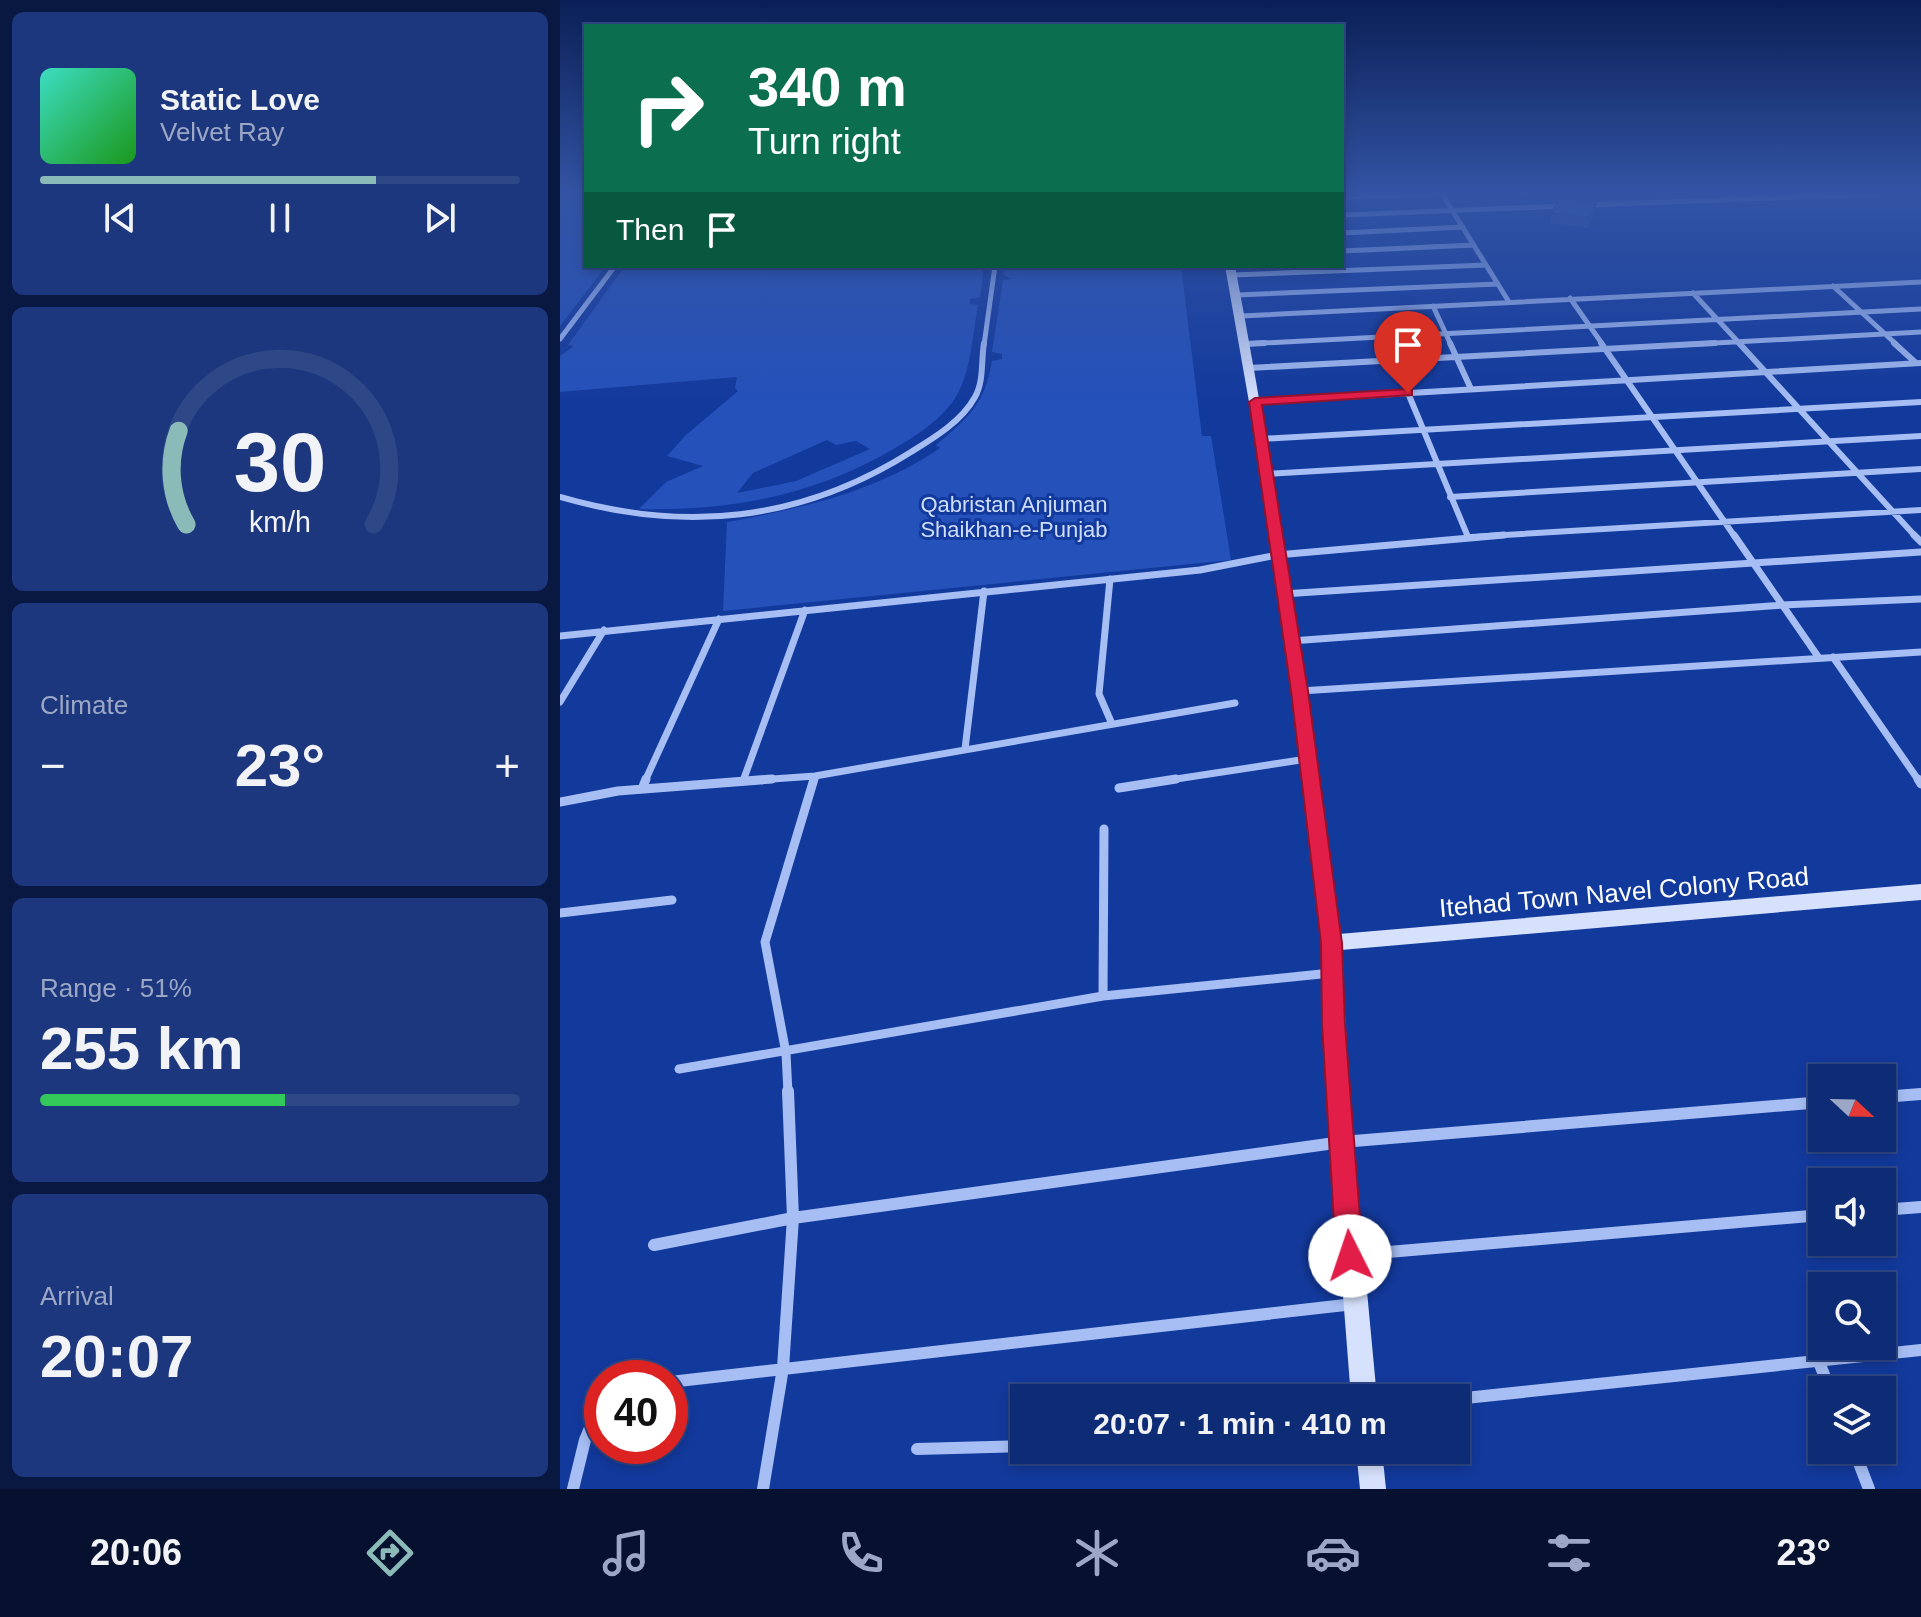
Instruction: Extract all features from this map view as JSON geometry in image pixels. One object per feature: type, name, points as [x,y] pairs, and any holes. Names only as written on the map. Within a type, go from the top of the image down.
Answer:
[{"type":"street","points":[[1363,1384],[1350,1256],[1331,943],[1300,691],[1241,316],[1231,271],[1486,265],[1509,302]]},
{"type":"street","points":[[560,339],[613,268]]},
{"type":"street","points":[[560,497],[588,507],[658,519],[752,515],[826,496],[909,454],[955,422],[977,393],[995,268]]},
{"type":"street","points":[[1241,316],[1921,282]]},
{"type":"street","points":[[1237,295],[1498,284]]},
{"type":"street","points":[[1833,286],[1858,312],[1918,363]]},
{"type":"street","points":[[1693,293],[1921,542]]},
{"type":"street","points":[[1570,298],[1819,658]]},
{"type":"street","points":[[1433,306],[1471,389]]},
{"type":"street","points":[[1245,344],[1921,309]]},
{"type":"street","points":[[1249,368],[1921,332]]},
{"type":"street","points":[[1255,402],[1918,363]]},
{"type":"street","points":[[1408,393],[1468,537]]},
{"type":"street","points":[[1260,439],[1921,402]]},
{"type":"street","points":[[1264,474],[1921,436]]},
{"type":"street","points":[[1450,497],[1921,469]]},
{"type":"street","points":[[560,636],[1200,570],[1277,555],[1468,537],[1921,510]]},
{"type":"street","points":[[1283,594],[1921,552]]},
{"type":"street","points":[[1110,579],[1099,694],[1112,724]]},
{"type":"street","points":[[965,749],[984,591]]},
{"type":"street","points":[[1291,641],[1782,605],[1921,599]]},
{"type":"street","points":[[743,781],[805,610]]},
{"type":"street","points":[[642,789],[719,619]]},
{"type":"street","points":[[560,702],[604,630]]},
{"type":"street","points":[[1300,691],[1921,652]]},
{"type":"street","points":[[1833,657],[1921,784]]},
{"type":"street","points":[[560,802],[642,789],[815,776],[1235,703]]},
{"type":"street","points":[[1119,788],[1308,759]]},
{"type":"street","points":[[763,1489],[783,1368],[793,1218],[786,1053],[765,942],[815,776]]},
{"type":"street","points":[[1103,996],[1104,829]]},
{"type":"street","name":"Itehad Town Navel Colony Road","points":[[1331,943],[1921,892]]},
{"type":"street","points":[[560,913],[672,900]]},
{"type":"street","points":[[679,1069],[1103,996],[1332,973]]},
{"type":"street","points":[[1896,1096],[1921,1094]]},
{"type":"street","points":[[654,1245],[793,1218],[1342,1142],[1808,1103]]},
{"type":"street","points":[[1896,1209],[1921,1207]]},
{"type":"street","points":[[1350,1256],[1808,1216]]},
{"type":"street","points":[[688,1380],[1354,1304]]},
{"type":"street","points":[[1470,1398],[1921,1350]]},
{"type":"street","points":[[1819,1362],[1824,1376]]},
{"type":"street","points":[[573,1489],[584,1444]]},
{"type":"street","points":[[917,1449],[1010,1446]]},
{"type":"street","points":[[1370,1464],[1373,1489]]},
{"type":"street","points":[[1859,1464],[1869,1489]]},
{"type":"green space","points":[[560,263],[584,263],[584,268],[604,268],[560,326]]},
{"type":"green space","points":[[624,268],[984,268],[980,297],[970,299],[970,304],[978,305],[965,375],[957,395],[944,412],[910,439],[862,466],[832,479],[770,498],[706,507],[639,509],[666,482],[703,466],[667,456],[686,435],[738,391],[735,388],[737,377],[560,392],[560,356],[574,346],[568,345]],"holes":[[[827,440],[836,445],[856,441],[870,449],[796,481],[737,493],[753,473]]]},
{"type":"green space","name":"Qabristan Anjuman Shaikhan-e-Punjab","points":[[1004,268],[1181,268],[1202,436],[1211,436],[1231,560],[723,611],[727,522],[810,504],[891,476],[940,448],[936,445],[973,409],[985,388],[992,361],[1002,359],[1002,354],[992,352],[1003,280],[1012,279],[1003,275]]},
{"type":"route","points":[[1350,1256],[1333,1024],[1331,943],[1300,691],[1255,402],[1408,393]]}]
